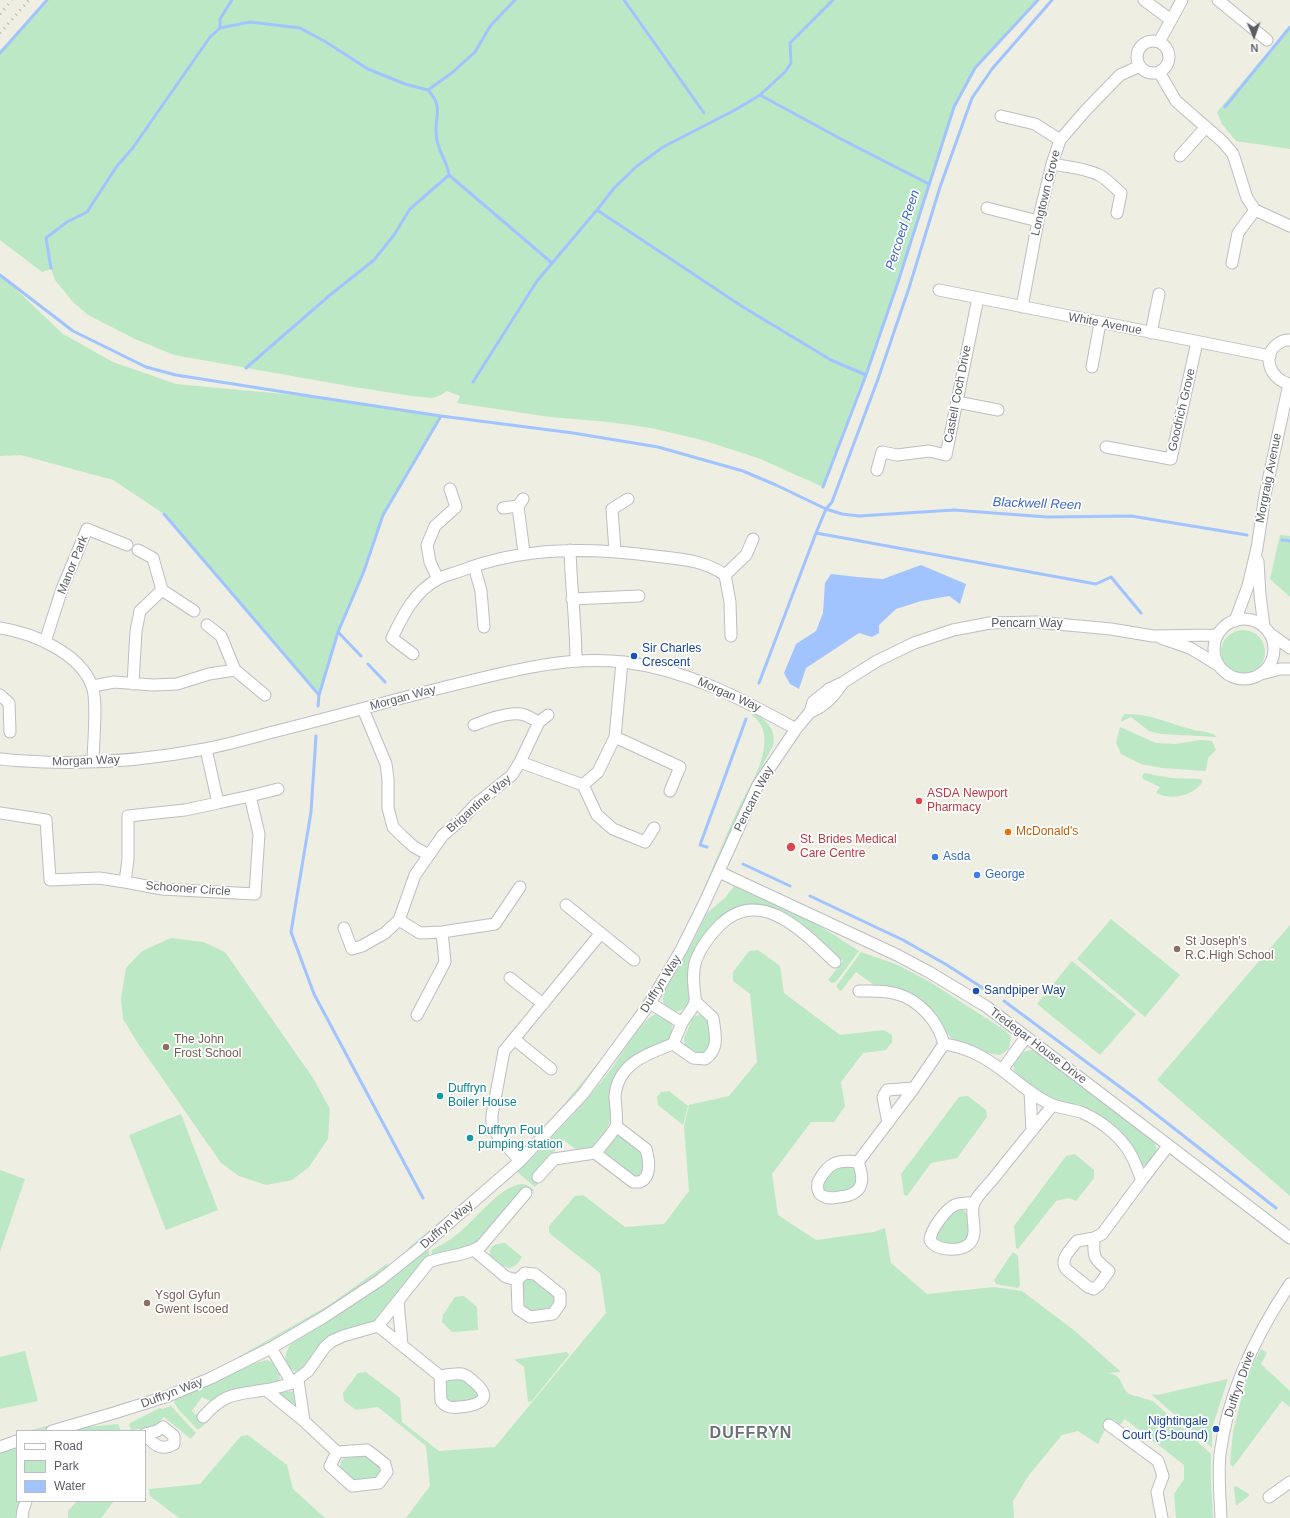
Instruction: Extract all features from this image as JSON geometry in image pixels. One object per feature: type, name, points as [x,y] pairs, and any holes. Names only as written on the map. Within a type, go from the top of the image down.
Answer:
[{"type":"street","points":[[1144,0],[1171,20]]},
{"type":"street","points":[[1159,42],[1182,0]]},
{"type":"street","points":[[1218,0],[1267,40]]},
{"type":"street","points":[[1150,41],[1159,42],[1166,48],[1169,57],[1168,62],[1159,72],[1150,73],[1140,66],[1137,58],[1139,49],[1142,45],[1150,41]]},
{"type":"street","name":"Longtown Grove","points":[[1022,307],[1038,221],[1052,164],[1060,140],[1086,110],[1120,75],[1140,66]]},
{"type":"street","points":[[1159,72],[1176,101],[1223,142],[1233,154],[1247,198],[1255,210],[1290,226]]},
{"type":"street","points":[[1001,116],[1035,124],[1060,140]]},
{"type":"street","points":[[1180,156],[1206,128]]},
{"type":"street","points":[[1052,164],[1084,170],[1099,175],[1110,182],[1121,193],[1116,212]]},
{"type":"street","points":[[987,208],[1038,221]]},
{"type":"street","points":[[1232,263],[1238,233],[1255,210]]},
{"type":"street","name":"White Avenue","points":[[940,290],[1270,356]]},
{"type":"street","points":[[1151,333],[1159,294]]},
{"type":"street","name":"Castell Coch Drive","points":[[877,470],[882,452],[897,455],[929,452],[946,455],[978,298]]},
{"type":"street","points":[[1092,367],[1100,323]]},
{"type":"street","points":[[1270,356],[1274,348],[1281,342],[1290,340]]},
{"type":"street","name":"Goodrich Grove","points":[[1106,447],[1171,459],[1197,342]]},
{"type":"street","name":"Morgraig Avenue","points":[[1235,621],[1248,586],[1257,548],[1265,495],[1289,384],[1279,380],[1270,370],[1270,356]]},
{"type":"street","points":[[957,402],[998,410]]},
{"type":"street","points":[[438,579],[430,562],[427,545],[435,526],[456,507],[450,489]]},
{"type":"street","points":[[615,551],[612,509],[628,499]]},
{"type":"street","points":[[503,508],[520,502],[524,553]]},
{"type":"street","name":"Manor Park","points":[[45,642],[62,588],[87,529],[127,545]]},
{"type":"street","points":[[725,574],[746,555],[753,539]]},
{"type":"street","name":"Morgraig Avenue","points":[[1257,548],[1260,595],[1267,630]]},
{"type":"street","points":[[138,550],[153,558],[162,590],[194,611]]},
{"type":"street","points":[[413,654],[392,638],[405,610],[420,592],[438,579],[474,566],[524,553],[570,550],[615,551],[696,561],[715,568],[725,574],[730,602],[730,636]]},
{"type":"street","points":[[570,550],[576,661]]},
{"type":"street","points":[[474,566],[481,591],[484,627]]},
{"type":"street","points":[[134,684],[136,631],[140,611],[162,590]]},
{"type":"street","points":[[572,598],[639,596]]},
{"type":"street","points":[[1290,648],[1255,622],[1245,619],[1228,624],[1218,635],[1214,650],[1218,665],[1226,673],[1237,678],[1245,679],[1280,669],[1290,669]]},
{"type":"street","name":"Pencarn Way","points":[[719,872],[758,785],[796,729],[810,712],[821,707],[834,695],[842,683],[877,661],[914,643],[953,630],[990,623],[1036,622],[1111,629],[1153,636],[1190,648],[1218,665]]},
{"type":"street","points":[[207,625],[221,636],[235,670],[265,694]]},
{"type":"street","points":[[0,628],[8,629],[45,642],[69,655],[80,666],[93,686],[93,762]]},
{"type":"street","points":[[1260,674],[1267,668],[1273,656],[1273,642],[1267,630]]},
{"type":"street","name":"Pencarn Way","points":[[1153,636],[1218,635]]},
{"type":"street","name":"Morgan Way","points":[[0,760],[93,762],[138,759],[206,749],[504,673],[576,661],[622,662],[661,669],[711,685],[751,703],[796,729]]},
{"type":"street","points":[[583,785],[598,772],[615,737],[622,662]]},
{"type":"street","points":[[93,686],[114,682],[153,685],[177,684],[209,674],[235,670]]},
{"type":"street","points":[[0,695],[9,703],[10,732]]},
{"type":"street","points":[[362,709],[386,764],[388,780],[388,808],[393,827],[414,847],[429,855]]},
{"type":"street","name":"Brigantine Way","points":[[344,928],[352,949],[362,946],[385,933],[399,920],[415,875],[443,835],[462,819],[476,804],[512,775],[543,718],[521,714],[504,716],[474,725]]},
{"type":"street","points":[[615,737],[680,767],[670,791]]},
{"type":"street","points":[[206,749],[218,803]]},
{"type":"street","points":[[520,762],[583,785],[597,815],[613,828],[645,842],[654,828]]},
{"type":"street","points":[[0,813],[46,820],[50,880],[99,878],[125,882],[128,859],[128,816],[184,810],[278,789]]},
{"type":"street","name":"Schooner Circle","points":[[125,882],[162,889],[255,894],[258,834],[250,796]]},
{"type":"street","name":"Duffryn Way","points":[[55,1430],[168,1396],[211,1378],[271,1348],[324,1317],[380,1280],[420,1248],[520,1161],[583,1094],[650,1003],[681,950],[719,872]]},
{"type":"street","name":"Tredegar House Drive","points":[[719,872],[790,904],[929,972],[987,1008],[1290,1238]]},
{"type":"street","points":[[399,920],[420,933],[442,932],[495,924],[520,887]]},
{"type":"street","points":[[566,904],[634,960]]},
{"type":"street","points":[[538,1178],[554,1159],[595,1153],[616,1126],[615,1094],[620,1078],[630,1065],[640,1058],[673,1044],[682,1023],[695,1001],[694,974],[697,958],[704,945],[719,926],[734,915],[743,911],[761,910],[777,914],[808,937],[835,962]]},
{"type":"street","points":[[418,1015],[445,962],[442,932]]},
{"type":"street","points":[[520,1161],[498,1136],[492,1126],[492,1115],[504,1051],[602,933]]},
{"type":"street","points":[[510,978],[543,1004]]},
{"type":"street","points":[[858,1162],[914,1088],[944,1044],[942,1034],[931,1017],[904,996],[889,992],[859,991]]},
{"type":"street","points":[[673,1044],[698,1060],[705,1059],[714,1049],[716,1042],[713,1018],[695,1001]]},
{"type":"street","points":[[650,1003],[682,1023]]},
{"type":"street","points":[[1002,1070],[1026,1037]]},
{"type":"street","points":[[514,1039],[551,1069]]},
{"type":"street","points":[[944,1044],[960,1046],[975,1052],[1030,1091],[1053,1105],[1082,1113],[1109,1129],[1126,1147],[1132,1156],[1134,1164],[1142,1180]]},
{"type":"street","points":[[888,1123],[883,1097],[887,1090],[914,1088]]},
{"type":"street","points":[[1030,1091],[1032,1131]]},
{"type":"street","points":[[974,1203],[961,1203],[951,1207],[931,1232],[930,1240],[934,1245],[942,1248],[953,1248],[964,1247],[970,1243],[974,1233],[974,1203],[1053,1105]]},
{"type":"street","points":[[595,1153],[633,1182],[640,1182],[646,1178],[648,1170],[646,1149],[616,1126]]},
{"type":"street","points":[[1094,1238],[1094,1253],[1096,1260],[1109,1271],[1099,1285],[1094,1289],[1088,1287],[1064,1268],[1064,1258],[1077,1241],[1094,1238],[1102,1234],[1168,1146]]},
{"type":"street","points":[[203,1417],[215,1404],[228,1396],[266,1390],[295,1382],[308,1371],[332,1341],[343,1336],[378,1326],[429,1262],[475,1250],[482,1246],[526,1193]]},
{"type":"street","points":[[475,1250],[506,1277],[517,1280]]},
{"type":"street","points":[[525,1273],[535,1274],[560,1294],[560,1304],[553,1314],[530,1317],[518,1309],[517,1280],[525,1273]]},
{"type":"street","name":"Duffryn Drive","points":[[1221,1518],[1219,1481],[1220,1454],[1228,1415],[1239,1378],[1247,1358],[1268,1318],[1290,1284]]},
{"type":"street","points":[[398,1301],[402,1345]]},
{"type":"street","points":[[378,1326],[440,1376]]},
{"type":"street","points":[[271,1348],[295,1382],[304,1421]]},
{"type":"street","points":[[266,1390],[304,1421],[337,1452],[367,1450],[385,1464],[387,1472],[379,1483],[352,1486],[330,1466],[337,1452]]},
{"type":"street","points":[[1110,1425],[1158,1461],[1164,1476],[1157,1492],[1162,1518]]},
{"type":"street","points":[[0,1446],[16,1441]]},
{"type":"street","points":[[1269,1497],[1290,1482]]},
{"type":"street","points":[[22,1518],[26,1502]]},
{"type":"green space","points":[[47,0],[1038,0],[975,68],[954,107],[898,282],[866,375],[823,487],[758,458],[702,440],[651,428],[609,422],[550,417],[457,403],[460,396],[447,391],[432,398],[412,396],[174,355],[135,339],[88,315],[73,302],[55,280],[51,269],[42,272],[0,240],[0,53]]},
{"type":"green space","points":[[1290,26],[1290,149],[1236,141],[1222,124],[1217,112]]},
{"type":"green space","points":[[0,274],[63,334],[113,362],[176,384],[316,397],[441,416],[383,515],[364,571],[338,632],[319,695],[164,514],[113,480],[21,455],[0,456]]},
{"type":"green space","points":[[1280,535],[1290,536],[1290,597],[1270,579]]},
{"type":"green space","points":[[1239,630],[1247,630],[1259,636],[1265,648],[1265,656],[1259,668],[1247,674],[1239,674],[1227,668],[1221,656],[1221,648],[1227,636]]},
{"type":"green space","points":[[754,712],[770,726],[774,740],[773,746],[754,781],[702,901],[699,900],[763,755],[764,733],[761,725],[752,715]]},
{"type":"green space","points":[[1125,714],[1151,717],[1209,733],[1217,737],[1161,734],[1149,731],[1131,717],[1121,722],[1122,717]]},
{"type":"green space","points":[[1120,727],[1156,743],[1176,744],[1200,740],[1212,741],[1216,750],[1208,758],[1206,771],[1162,768],[1141,764],[1121,754],[1116,743]]},
{"type":"green space","points":[[1144,773],[1171,778],[1199,779],[1202,780],[1202,783],[1187,794],[1174,797],[1162,795],[1156,793],[1160,787],[1143,779],[1142,776]]},
{"type":"green space","points":[[734,886],[809,919],[859,951],[836,982],[832,983],[828,980],[843,961],[786,915],[764,907],[709,932],[690,1002],[680,1011],[673,1011],[669,1009],[663,1002],[665,989],[690,947],[707,913],[725,898]]},
{"type":"green space","points":[[697,905],[700,906],[663,976],[579,1092],[550,1123],[626,1026],[669,958]]},
{"type":"green space","points":[[1111,919],[1180,975],[1145,1017],[1077,959]]},
{"type":"green space","points":[[1290,925],[1290,1196],[1157,1080]]},
{"type":"green space","points":[[171,938],[203,942],[225,952],[313,1078],[330,1109],[328,1139],[309,1167],[292,1180],[266,1185],[239,1176],[221,1163],[137,1042],[123,1019],[121,998],[126,968],[142,951]]},
{"type":"green space","points":[[758,950],[780,966],[784,993],[840,1035],[884,1030],[892,1035],[892,1042],[886,1050],[863,1053],[841,1082],[845,1106],[834,1122],[811,1122],[772,1174],[778,1215],[816,1240],[874,1232],[885,1228],[891,1263],[927,1294],[994,1287],[1022,1291],[1075,1331],[1121,1372],[1107,1373],[1119,1378],[1129,1394],[1153,1401],[1211,1454],[1213,1518],[1176,1518],[1174,1494],[1184,1479],[1184,1465],[1125,1419],[1120,1425],[1113,1419],[1102,1435],[1098,1444],[1078,1431],[1062,1435],[1029,1475],[1013,1501],[1014,1518],[406,1518],[430,1486],[426,1446],[378,1407],[356,1410],[344,1401],[343,1393],[358,1373],[366,1372],[400,1398],[402,1422],[439,1451],[495,1447],[606,1313],[600,1273],[549,1233],[549,1226],[575,1196],[583,1195],[625,1227],[664,1224],[689,1191],[684,1126],[689,1105],[729,1096],[757,1062],[750,994],[733,981],[733,972],[749,951]]},
{"type":"green space","points":[[861,952],[898,965],[930,982],[1006,1031],[1011,1037],[1009,1049],[1000,1055],[986,1054],[952,1039],[941,1025],[881,987],[874,985],[856,972],[841,991],[837,988],[837,985]]},
{"type":"green space","points":[[1072,961],[1136,1014],[1100,1055],[1037,1004]]},
{"type":"green space","points":[[656,1014],[663,1015],[671,1021],[671,1035],[665,1043],[626,1062],[613,1115],[600,1141],[592,1149],[582,1151],[564,1140],[533,1177],[539,1183],[535,1187],[516,1171],[533,1158],[581,1106],[612,1068],[638,1030],[650,1017]]},
{"type":"green space","points":[[701,1014],[709,1018],[712,1041],[705,1053],[698,1055],[685,1047],[684,1038],[693,1017]]},
{"type":"green space","points":[[1035,1050],[1152,1139],[1155,1143],[1156,1150],[1154,1156],[1146,1166],[1142,1165],[1131,1146],[1040,1094],[1015,1073],[1013,1063],[1018,1057],[1022,1053]]},
{"type":"green space","points":[[669,1091],[688,1106],[683,1125],[658,1105],[657,1097],[661,1092]]},
{"type":"green space","points":[[968,1096],[986,1110],[987,1117],[957,1158],[931,1163],[907,1196],[904,1195],[901,1174],[959,1097]]},
{"type":"green space","points":[[181,1114],[218,1210],[166,1230],[129,1135]]},
{"type":"green space","points":[[616,1134],[620,1134],[642,1151],[645,1169],[641,1176],[635,1177],[606,1156],[604,1150]]},
{"type":"green space","points":[[1075,1154],[1094,1170],[1094,1178],[1076,1201],[1069,1198],[1056,1201],[1018,1249],[1016,1248],[1014,1226],[1066,1156]]},
{"type":"green space","points":[[850,1165],[856,1168],[857,1181],[854,1188],[833,1194],[825,1192],[824,1182],[835,1168]]},
{"type":"green space","points":[[0,1170],[25,1179],[0,1252]]},
{"type":"green space","points":[[503,1170],[410,1249],[406,1250],[500,1171]]},
{"type":"green space","points":[[522,1184],[527,1185],[534,1190],[478,1244],[431,1259],[432,1250],[456,1235],[487,1205],[505,1191],[513,1186]]},
{"type":"green space","points":[[962,1209],[965,1211],[969,1220],[967,1239],[958,1244],[939,1242],[937,1233],[941,1225],[955,1210]]},
{"type":"green space","points":[[505,1243],[522,1257],[518,1263],[510,1268],[502,1265],[490,1255],[490,1251],[494,1245]]},
{"type":"green space","points":[[429,1250],[429,1261],[376,1321],[344,1332],[305,1370],[298,1371],[289,1368],[285,1360],[291,1344],[370,1294],[425,1251]]},
{"type":"green space","points":[[1013,1252],[1018,1256],[1020,1285],[1018,1288],[996,1284],[994,1280]]},
{"type":"green space","points":[[388,1263],[385,1271],[275,1342],[219,1368],[329,1305]]},
{"type":"green space","points":[[533,1277],[555,1294],[557,1301],[551,1308],[535,1311],[527,1309],[525,1306],[522,1295],[522,1285],[525,1279]]},
{"type":"green space","points":[[464,1296],[477,1307],[478,1330],[452,1332],[442,1322],[443,1315],[455,1297]]},
{"type":"green space","points":[[1261,1349],[1267,1353],[1261,1364],[1290,1391],[1290,1407],[1282,1401],[1233,1467],[1230,1464],[1233,1432],[1250,1369]]},
{"type":"green space","points":[[25,1351],[38,1401],[0,1409],[0,1357]]},
{"type":"green space","points":[[567,1352],[569,1355],[532,1401],[528,1402],[524,1367],[515,1360]]},
{"type":"green space","points":[[267,1360],[276,1365],[278,1368],[280,1374],[279,1381],[210,1401],[202,1397],[192,1411],[206,1423],[198,1430],[178,1409],[174,1402],[175,1399],[203,1388],[255,1363]]},
{"type":"green space","points":[[461,1378],[465,1379],[478,1393],[477,1399],[457,1404],[447,1401],[445,1383]]},
{"type":"green space","points":[[1228,1379],[1212,1428],[1212,1448],[1151,1394],[1157,1395]]},
{"type":"green space","points":[[296,1391],[297,1410],[279,1393]]},
{"type":"green space","points":[[130,1401],[127,1404],[65,1425],[40,1430],[31,1430],[60,1423]]},
{"type":"green space","points":[[171,1406],[196,1433],[191,1439],[164,1417],[153,1426],[131,1430],[129,1425],[130,1423],[160,1408],[162,1409]]},
{"type":"green space","points":[[118,1424],[121,1430],[78,1430],[87,1427]]},
{"type":"green space","points":[[248,1435],[287,1465],[293,1489],[325,1518],[179,1518],[150,1496],[149,1489],[200,1484],[241,1436]]},
{"type":"green space","points":[[16,1448],[16,1502],[21,1502],[18,1518],[0,1518],[0,1453]]},
{"type":"green space","points":[[364,1456],[375,1462],[381,1473],[378,1479],[354,1482],[340,1468],[341,1461],[345,1458]]},
{"type":"green space","points":[[1236,1486],[1249,1494],[1249,1496],[1237,1505],[1234,1487]]},
{"type":"green space","points":[[76,1502],[113,1502],[101,1518],[68,1518],[68,1511]]},
{"type":"water","points":[[921,565],[966,584],[960,604],[949,596],[921,601],[896,609],[879,625],[879,633],[872,637],[859,633],[806,668],[799,689],[790,684],[784,673],[796,644],[816,631],[823,613],[825,583],[831,574],[883,579]]},
{"type":"waterway","points":[[0,53],[47,0]]},
{"type":"waterway","points":[[220,28],[220,19],[232,0]]},
{"type":"waterway","points":[[51,268],[46,238],[67,222],[87,212],[117,166],[132,149],[210,37],[220,28],[250,22],[300,28],[326,42],[368,69],[405,84],[428,90],[453,72],[475,52],[491,25],[515,0]]},
{"type":"waterway","points":[[624,0],[704,113]]},
{"type":"waterway","points":[[473,382],[537,281],[615,187],[637,166],[663,147],[735,110],[760,95],[785,72],[791,63],[790,43],[833,0]]},
{"type":"waterway","name":"Percoed Reen","points":[[823,487],[866,375],[898,282],[954,107],[975,68],[1038,0]]},
{"type":"waterway","points":[[759,683],[816,533],[826,509],[832,502],[878,379],[909,288],[940,187],[972,98],[992,69],[1052,0]]},
{"type":"waterway","points":[[1225,107],[1290,27]]},
{"type":"waterway","points":[[246,368],[330,295],[374,260],[394,235],[410,209],[449,175],[447,165],[439,149],[437,140],[436,103],[428,90]]},
{"type":"waterway","points":[[760,95],[929,184]]},
{"type":"waterway","points":[[449,175],[552,263]]},
{"type":"waterway","points":[[597,210],[743,307],[831,360],[866,375]]},
{"type":"waterway","points":[[0,275],[73,331],[146,367],[176,375],[316,397],[441,416],[573,433],[658,447],[743,471],[826,509],[842,514],[859,516],[954,510],[1047,517],[1131,516],[1247,535]]},
{"type":"waterway","points":[[318,706],[319,695],[338,632],[364,571],[383,515],[441,416]]},
{"type":"waterway","points":[[164,514],[319,695]]},
{"type":"waterway","points":[[816,533],[1096,584],[1111,577],[1141,613]]},
{"type":"waterway","name":"Blackwell Reen","points":[[1282,540],[1290,541]]},
{"type":"waterway","points":[[338,632],[361,656]]},
{"type":"waterway","points":[[368,664],[385,682]]},
{"type":"waterway","points":[[707,847],[700,845],[746,719]]},
{"type":"waterway","points":[[316,736],[311,812],[291,932],[314,994],[423,1198]]},
{"type":"waterway","points":[[743,864],[790,886]]},
{"type":"waterway","points":[[810,896],[903,940],[947,965],[989,992]]},
{"type":"waterway","points":[[1004,1001],[1139,1101],[1276,1208]]},
{"type":"railway","points":[[0,14],[12,0]]},
{"type":"railway","points":[[0,33],[29,0]]},
{"type":"place","name":"Sir Charles Crescent","points":[[634,656]]},
{"type":"place","name":"ASDA Newport Pharmacy","points":[[919,801]]},
{"type":"place","name":"McDonald's","points":[[1008,832]]},
{"type":"place","name":"St. Brides Medical Care Centre","points":[[791,847]]},
{"type":"place","name":"Asda","points":[[935,857]]},
{"type":"place","name":"George","points":[[977,875]]},
{"type":"place","name":"St Joseph's R.C.High School","points":[[1177,949]]},
{"type":"place","name":"Sandpiper Way","points":[[976,991]]},
{"type":"place","name":"The John Frost School","points":[[166,1047]]},
{"type":"place","name":"Duffryn Boiler House","points":[[440,1096]]},
{"type":"place","name":"Duffryn Foul pumping station","points":[[470,1138]]},
{"type":"place","name":"Ysgol Gyfun Gwent Iscoed","points":[[147,1303]]},
{"type":"place","name":"Nightingale Court (S-bound)","points":[[1216,1429]]},
{"type":"district","name":"DUFFRYN","points":[[751,1434]]}]
